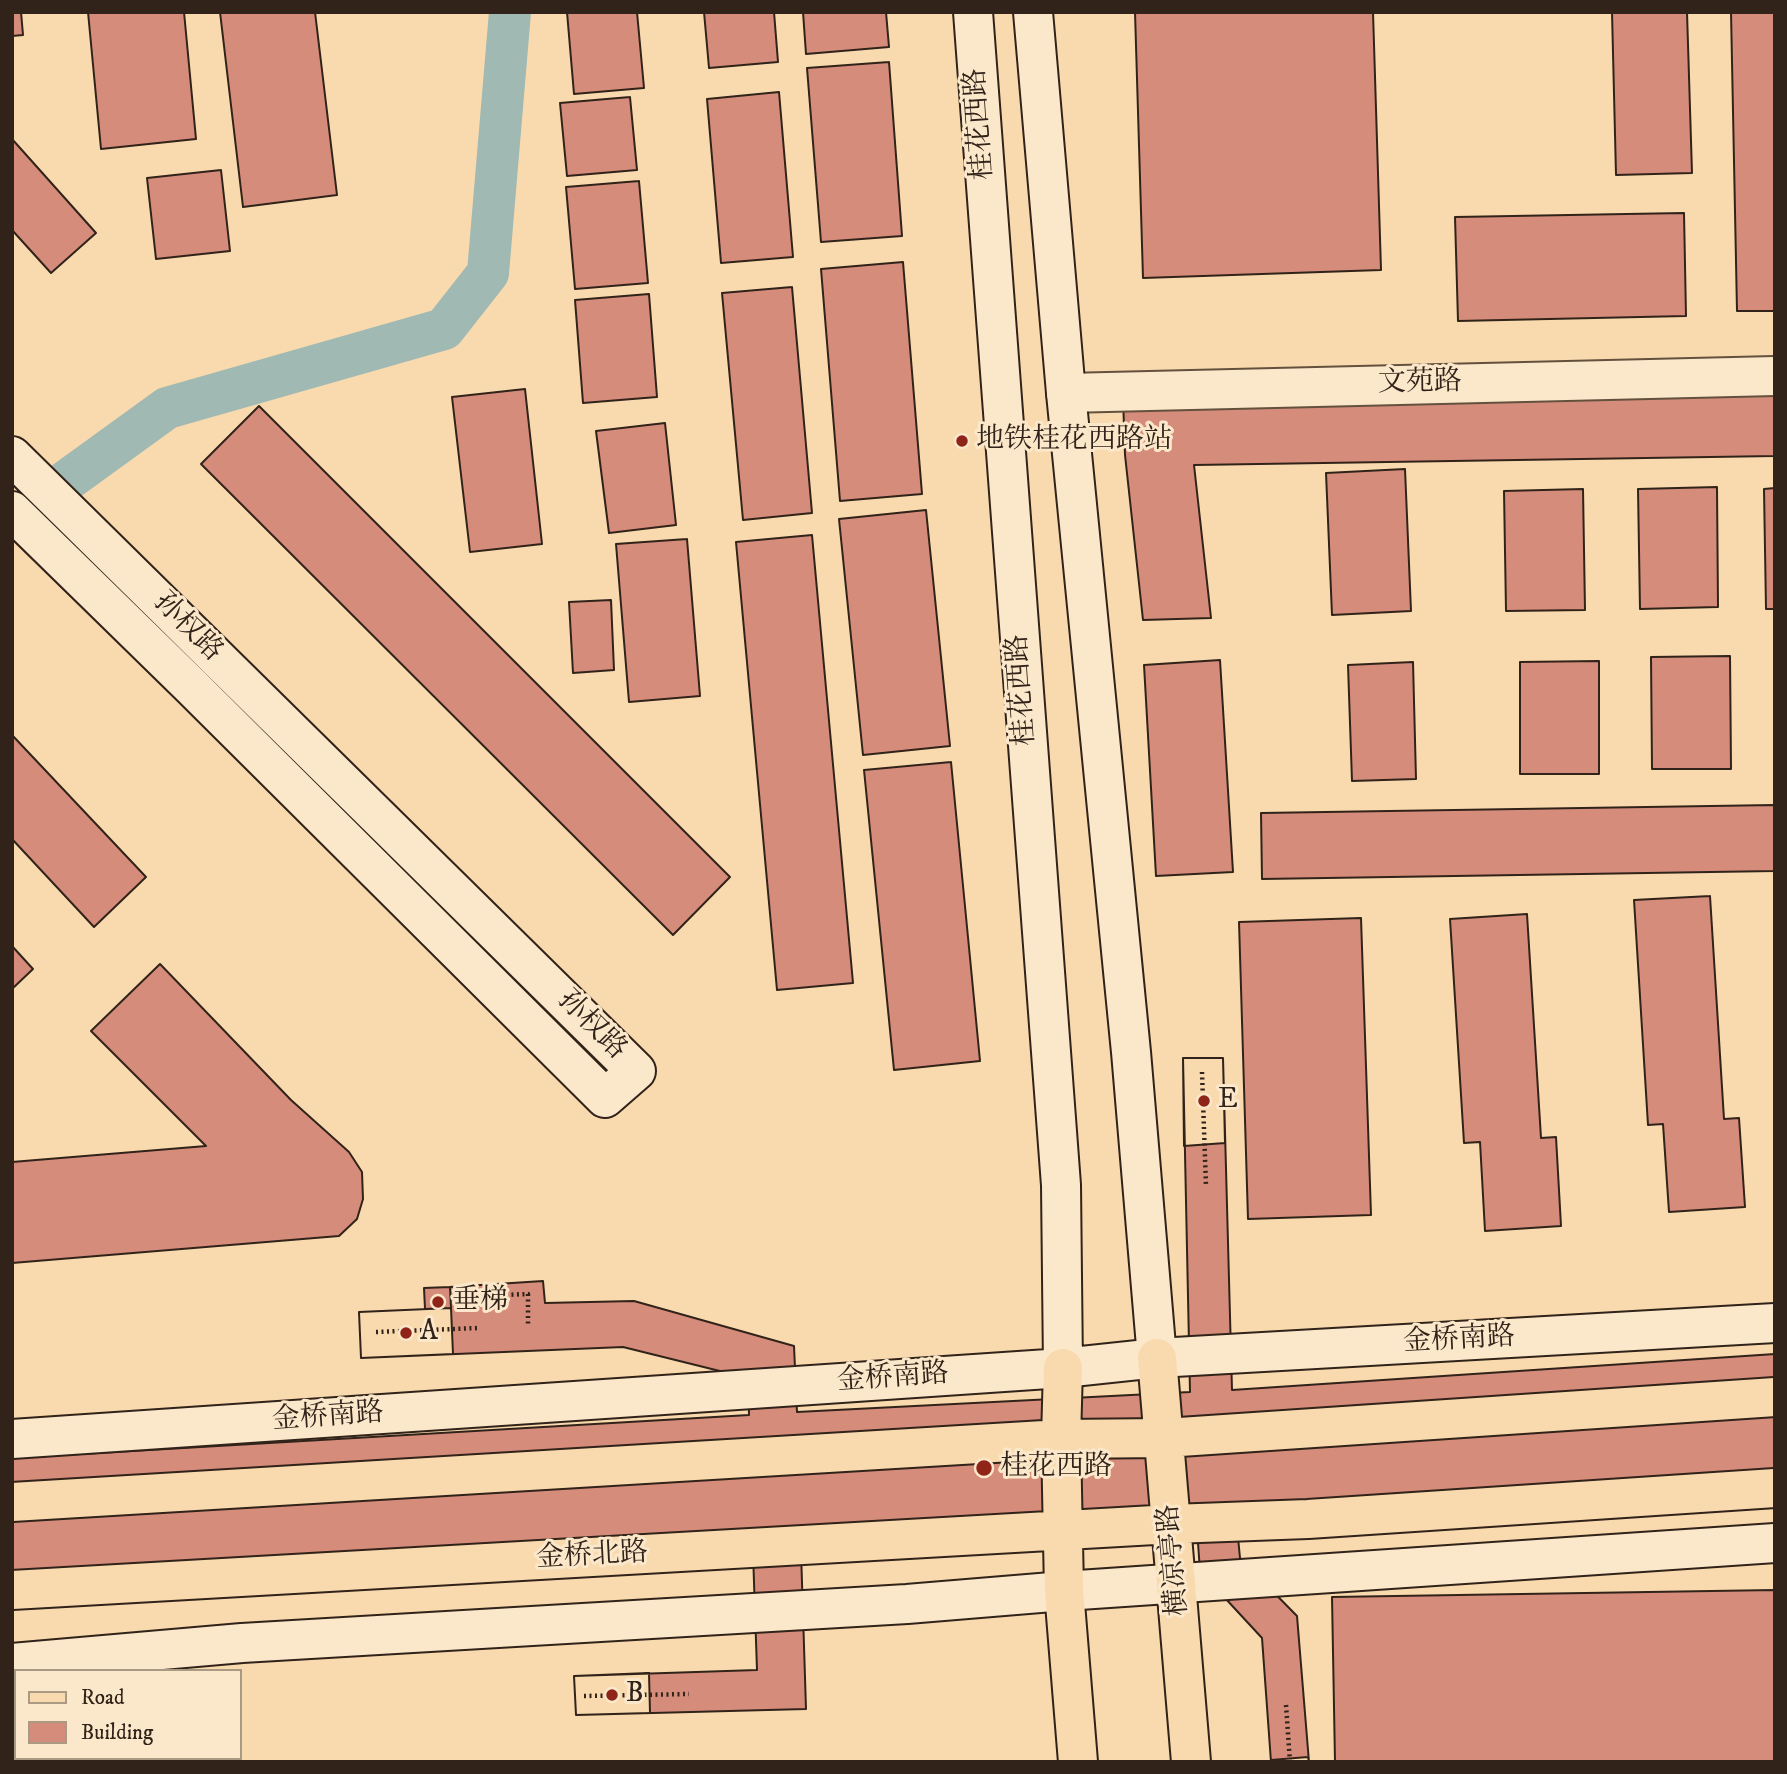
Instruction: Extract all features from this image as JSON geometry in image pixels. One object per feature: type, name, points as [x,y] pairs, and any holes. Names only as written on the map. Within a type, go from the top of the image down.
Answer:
[{"type":"main road","name":"桂花西路","points":[[972,12],[1061,1185],[1063,1368]]},
{"type":"main road","points":[[1033,12],[1066,393],[1131,1052],[1157,1359]]},
{"type":"main road","name":"文苑路","points":[[1066,393],[1775,376]]},
{"type":"main road","name":"孙权路","points":[[12,456],[636,1071],[605,1098],[12,511]]},
{"type":"main road","name":"金桥南路","points":[[12,1439],[1063,1368],[1157,1359],[1775,1323]]},
{"type":"main road","name":"横凉亭路","points":[[1157,1359],[1191,1762]]},
{"type":"main road","points":[[1063,1368],[1061,1439],[1064,1591],[1078,1762]]},
{"type":"main road","points":[[12,1502],[1061,1439],[1165,1438],[1775,1396]]},
{"type":"main road","points":[[1172,1524],[1308,1519],[1775,1488]]},
{"type":"main road","name":"金桥北路","points":[[12,1590],[1172,1524]]},
{"type":"main road","points":[[12,1662],[242,1643],[908,1604],[1177,1583],[1775,1544]]},
{"type":"path","points":[[1202,1072],[1206,1186]]},
{"type":"path","points":[[451,1297],[528,1294],[528,1326]]},
{"type":"path","points":[[376,1332],[479,1328]]},
{"type":"path","points":[[584,1696],[689,1693]]},
{"type":"path","points":[[1286,1705],[1290,1762]]},
{"type":"building","points":[[12,12],[21,12],[23,35],[12,36]]},
{"type":"building","points":[[88,12],[184,12],[196,139],[101,149]]},
{"type":"building","points":[[220,12],[315,12],[337,195],[243,207]]},
{"type":"building","points":[[567,12],[637,12],[644,88],[574,94]]},
{"type":"building","points":[[704,12],[774,12],[778,62],[709,68]]},
{"type":"building","points":[[803,12],[886,12],[889,47],[806,54]]},
{"type":"building","points":[[1135,12],[1373,12],[1381,270],[1143,278]]},
{"type":"building","points":[[1612,12],[1687,12],[1692,173],[1616,175]]},
{"type":"building","points":[[1731,12],[1775,12],[1775,311],[1737,311]]},
{"type":"building","points":[[889,62],[902,236],[821,242],[807,68]]},
{"type":"building","points":[[779,92],[793,257],[721,263],[707,99]]},
{"type":"building","points":[[630,97],[637,170],[567,176],[560,103]]},
{"type":"building","points":[[12,139],[96,233],[51,273],[12,230]]},
{"type":"building","points":[[221,170],[230,251],[156,259],[147,178]]},
{"type":"building","points":[[639,181],[648,283],[575,289],[566,187]]},
{"type":"building","points":[[1684,213],[1686,316],[1458,321],[1455,217]]},
{"type":"building","points":[[903,262],[922,494],[840,501],[821,269]]},
{"type":"building","points":[[792,287],[812,513],[743,520],[722,293]]},
{"type":"building","points":[[649,294],[657,397],[583,403],[575,300]]},
{"type":"building","points":[[525,389],[542,544],[470,552],[452,397]]},
{"type":"building","points":[[1775,390],[1775,456],[1194,465],[1211,618],[1143,620],[1125,455],[1123,398]]},
{"type":"building","points":[[259,406],[730,877],[673,935],[201,464]]},
{"type":"building","points":[[665,423],[676,525],[609,533],[596,431]]},
{"type":"building","points":[[1405,469],[1411,611],[1332,615],[1326,473]]},
{"type":"building","points":[[1717,487],[1718,607],[1640,609],[1638,489]]},
{"type":"building","points":[[1775,488],[1775,609],[1766,609],[1764,489]]},
{"type":"building","points":[[1583,489],[1585,610],[1506,611],[1504,491]]},
{"type":"building","points":[[926,510],[950,746],[863,755],[839,519]]},
{"type":"building","points":[[812,535],[853,983],[777,990],[736,542]]},
{"type":"building","points":[[687,539],[700,696],[629,702],[616,544]]},
{"type":"building","points":[[611,600],[614,670],[573,673],[569,602]]},
{"type":"building","points":[[1730,656],[1731,769],[1652,769],[1651,657]]},
{"type":"building","points":[[1220,660],[1233,872],[1156,876],[1144,665]]},
{"type":"building","points":[[1599,661],[1599,774],[1520,774],[1520,662]]},
{"type":"building","points":[[1413,662],[1416,779],[1352,781],[1348,665]]},
{"type":"building","points":[[12,735],[146,877],[94,927],[12,839]]},
{"type":"building","points":[[951,762],[980,1061],[894,1070],[864,770]]},
{"type":"building","points":[[1775,805],[1775,871],[1262,879],[1261,813]]},
{"type":"building","points":[[1710,896],[1724,1119],[1739,1118],[1745,1207],[1669,1212],[1663,1124],[1648,1125],[1634,900]]},
{"type":"building","points":[[1527,914],[1541,1138],[1556,1137],[1561,1226],[1485,1231],[1480,1142],[1464,1143],[1450,919]]},
{"type":"building","points":[[1361,918],[1371,1215],[1248,1219],[1239,922]]},
{"type":"building","points":[[12,946],[33,969],[12,989]]},
{"type":"building","points":[[160,964],[291,1100],[349,1152],[362,1172],[363,1199],[357,1219],[339,1236],[12,1263],[12,1162],[206,1146],[91,1031]]},
{"type":"building","name":"桂花西路","points":[[1183,1058],[1223,1058],[1232,1390],[1775,1354],[1775,1491],[1237,1527],[1240,1558],[1297,1616],[1309,1762],[1271,1762],[1262,1638],[1200,1571],[1197,1529],[801,1551],[806,1709],[576,1715],[574,1676],[757,1670],[753,1553],[12,1593],[12,1458],[749,1415],[748,1378],[623,1347],[361,1358],[359,1312],[451,1308],[450,1287],[543,1281],[545,1303],[634,1301],[794,1346],[797,1412],[1190,1392]]},
{"type":"building","name":"E","points":[[1183,1058],[1223,1058],[1225,1143],[1184,1146]]},
{"type":"building","name":"垂梯","points":[[450,1287],[451,1308],[425,1309],[424,1288]]},
{"type":"building","name":"A","points":[[451,1308],[453,1354],[361,1358],[359,1312]]},
{"type":"building","points":[[1775,1590],[1775,1762],[1335,1762],[1332,1597]]},
{"type":"building","name":"B","points":[[649,1673],[650,1713],[576,1715],[574,1676]]},
{"type":"building","points":[[1308,1757],[1309,1762],[1271,1762],[1271,1760]]},
{"type":"waterway","points":[[18,516],[167,408],[444,329],[488,273],[510,12]]},
{"type":"place","name":"地铁桂花西路站","points":[[962,441]]},
{"type":"place","name":"E","points":[[1204,1101]]},
{"type":"place","name":"垂梯","points":[[438,1302]]},
{"type":"place","name":"A","points":[[406,1333]]},
{"type":"place","name":"桂花西路","points":[[984,1468]]},
{"type":"place","name":"B","points":[[612,1695]]}]
